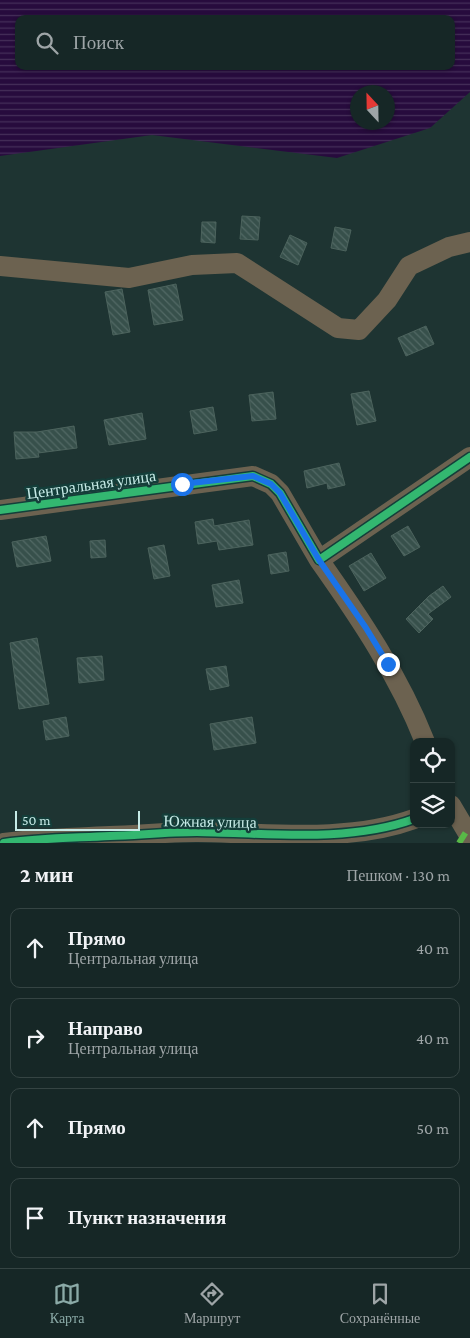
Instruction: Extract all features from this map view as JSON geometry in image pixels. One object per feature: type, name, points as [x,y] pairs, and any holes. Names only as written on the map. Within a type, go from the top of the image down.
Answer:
[{"type":"street","points":[[0,266],[129,278],[192,265],[237,263],[338,328],[359,330],[387,300],[409,266],[449,247],[470,242]]},
{"type":"street","points":[[319,560],[470,457]]},
{"type":"street","name":"Центральная улица","points":[[0,510],[253,476],[271,484],[280,493],[319,560],[366,628],[388,664],[424,738]]},
{"type":"street","points":[[455,811],[470,837]]},
{"type":"street","name":"Южная улица","points":[[4,843],[32,839],[196,832],[336,837],[376,832],[410,822]]},
{"type":"shaded area","points":[[0,0],[470,0],[470,92],[430,128],[337,158],[152,135],[0,156]]},
{"type":"building","points":[[242,216],[260,217],[258,240],[240,239]]},
{"type":"building","points":[[202,222],[216,222],[215,243],[201,242]]},
{"type":"building","points":[[335,227],[351,230],[346,251],[331,248]]},
{"type":"building","points":[[290,235],[307,243],[298,265],[280,257]]},
{"type":"building","points":[[176,284],[183,320],[154,325],[148,290]]},
{"type":"building","points":[[122,289],[130,332],[113,335],[105,292]]},
{"type":"building","points":[[426,326],[434,344],[406,356],[398,338]]},
{"type":"building","points":[[369,391],[376,421],[357,425],[351,394]]},
{"type":"building","points":[[273,392],[276,419],[252,421],[249,395]]},
{"type":"building","points":[[213,407],[217,430],[194,434],[190,411]]},
{"type":"building","points":[[142,413],[146,439],[109,445],[104,420]]},
{"type":"building","points":[[74,426],[77,448],[38,453],[39,457],[16,459],[14,432],[37,432]]},
{"type":"building","points":[[339,463],[345,485],[328,489],[327,483],[307,488],[304,471]]},
{"type":"building","points":[[213,519],[214,526],[249,520],[253,545],[219,550],[217,541],[198,544],[195,522]]},
{"type":"building","points":[[408,526],[420,547],[404,556],[391,536]]},
{"type":"building","points":[[46,536],[51,561],[17,567],[12,542]]},
{"type":"building","points":[[105,540],[106,557],[91,558],[90,541]]},
{"type":"building","points":[[164,545],[170,576],[154,579],[148,548]]},
{"type":"building","points":[[286,552],[289,571],[271,574],[268,555]]},
{"type":"building","points":[[371,553],[386,578],[364,591],[349,566]]},
{"type":"building","points":[[239,580],[243,603],[216,607],[212,585]]},
{"type":"building","points":[[443,586],[451,597],[428,614],[433,619],[419,633],[406,619],[429,596]]},
{"type":"building","points":[[37,638],[49,704],[19,709],[10,643]]},
{"type":"building","points":[[102,656],[104,680],[79,683],[77,658]]},
{"type":"building","points":[[226,666],[229,686],[210,690],[206,669]]},
{"type":"building","points":[[66,717],[69,736],[46,740],[43,721]]},
{"type":"building","points":[[252,717],[256,743],[214,750],[210,724]]},
{"type":"marked path","points":[[459,843],[466,832]]},
{"type":"cycle path","points":[[0,510],[253,476],[271,484],[280,493],[319,560],[470,457]]},
{"type":"cycle path","points":[[4,843],[43,839],[186,832],[279,835],[335,834],[362,831],[410,820]]},
{"type":"route","points":[[182,484],[253,476],[271,484],[280,493],[319,560],[366,628],[388,664]]}]
